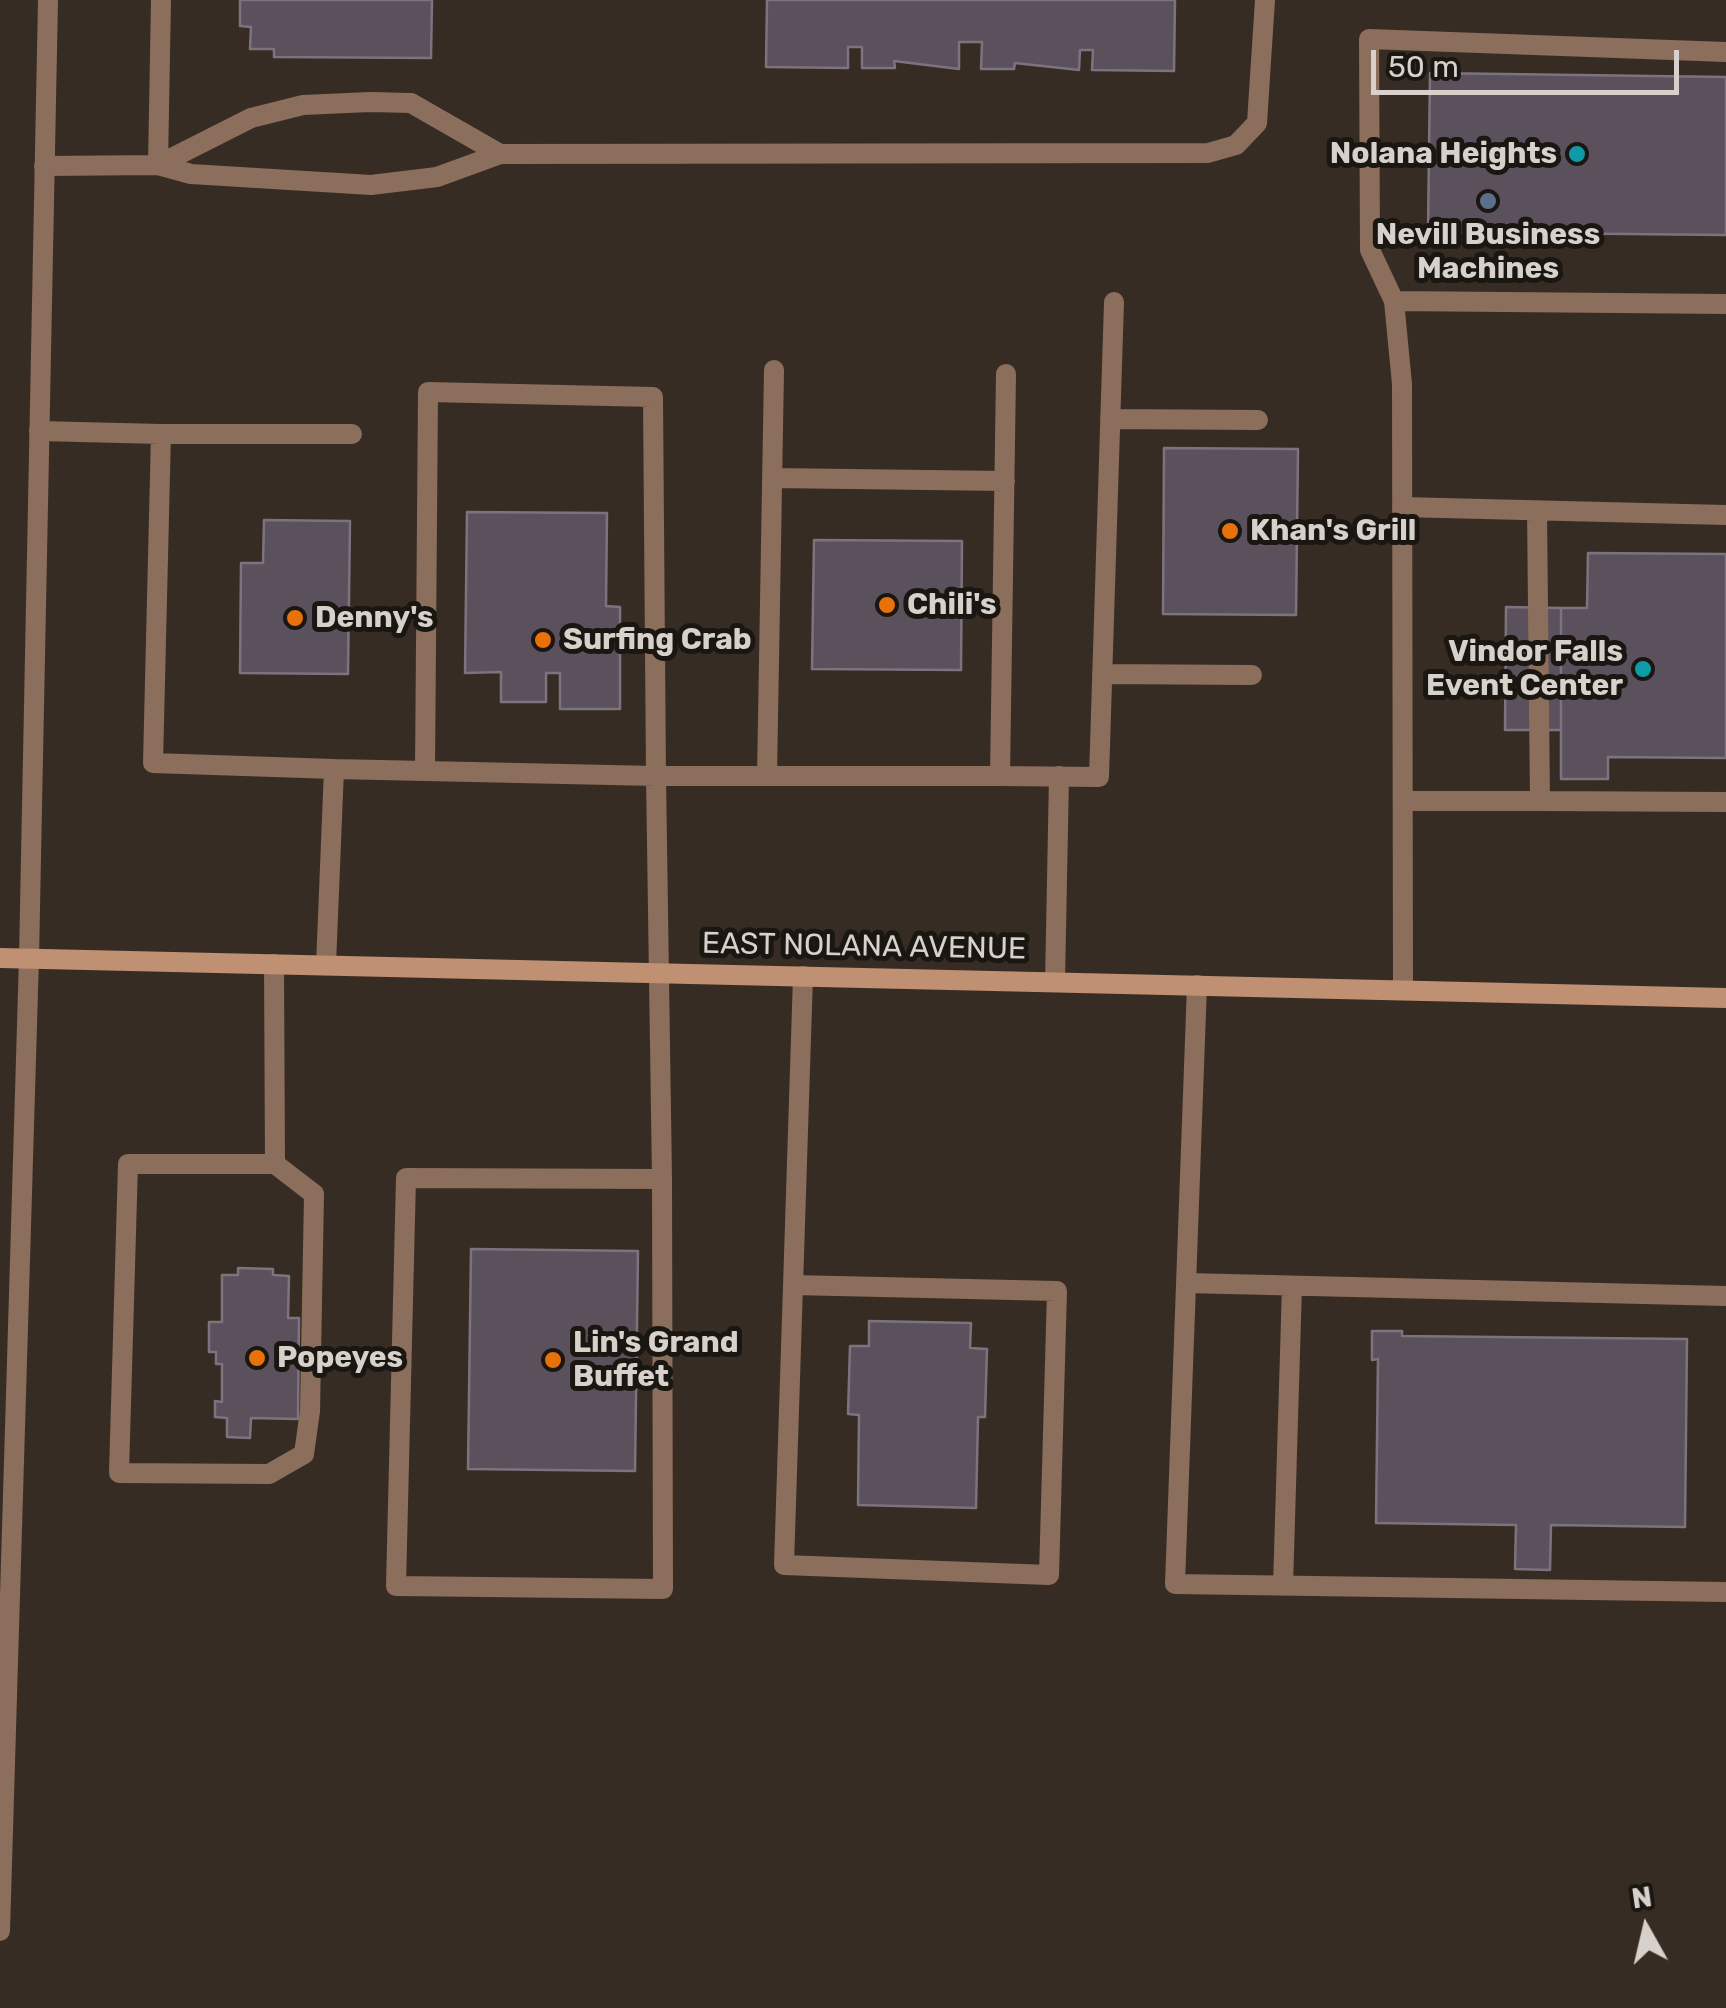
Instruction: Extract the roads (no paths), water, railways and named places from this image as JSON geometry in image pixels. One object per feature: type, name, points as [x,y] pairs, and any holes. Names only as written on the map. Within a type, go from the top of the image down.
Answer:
[{"type":"main road","name":"EAST NOLANA AVENUE","points":[[0,958],[1726,998]]},
{"type":"street","points":[[0,1931],[29,958],[48,0]]},
{"type":"street","points":[[158,165],[161,0]]},
{"type":"street","points":[[44,166],[158,165],[191,174],[371,185],[437,177],[500,154],[1208,153],[1236,145],[1257,123],[1264,0]]},
{"type":"street","points":[[1403,990],[1402,384],[1394,301],[1370,250],[1369,39],[1726,52]]},
{"type":"street","points":[[158,165],[251,118],[304,106],[370,102],[411,103],[500,154]]},
{"type":"street","points":[[1394,301],[1726,304]]},
{"type":"street","points":[[161,434],[153,763],[656,776],[1099,776],[1114,302]]},
{"type":"street","points":[[767,776],[774,370]]},
{"type":"street","points":[[1000,776],[1006,374]]},
{"type":"street","points":[[425,770],[428,392],[654,397],[662,1179],[663,1589],[396,1586],[406,1178],[662,1179]]},
{"type":"street","points":[[1110,418],[1258,420]]},
{"type":"street","points":[[40,431],[352,434]]},
{"type":"street","points":[[772,478],[1005,481]]},
{"type":"street","points":[[1402,506],[1726,516]]},
{"type":"street","points":[[1536,511],[1540,801]]},
{"type":"street","points":[[1102,674],[1252,674]]},
{"type":"street","points":[[326,966],[334,769]]},
{"type":"street","points":[[1055,982],[1058,776]]},
{"type":"street","points":[[1403,801],[1726,802]]},
{"type":"street","points":[[274,964],[275,1164]]},
{"type":"street","points":[[792,1285],[1056,1291],[1050,1575],[784,1565],[792,1285],[803,976]]},
{"type":"street","points":[[1197,985],[1174,1584],[1726,1592]]},
{"type":"street","points":[[128,1164],[275,1164],[314,1194],[310,1411],[304,1454],[269,1474],[119,1473],[128,1164]]},
{"type":"street","points":[[1186,1283],[1726,1296]]},
{"type":"street","points":[[1283,1586],[1292,1286]]},
{"type":"place","name":"Nolana Heights","points":[[1577,154]]},
{"type":"place","name":"Nevill Business Machines","points":[[1488,201]]},
{"type":"place","name":"Khan's Grill","points":[[1230,531]]},
{"type":"place","name":"Chili's","points":[[887,605]]},
{"type":"place","name":"Denny's","points":[[295,618]]},
{"type":"place","name":"Surfing Crab","points":[[543,640]]},
{"type":"place","name":"Vindor Falls Event Center","points":[[1643,669]]},
{"type":"place","name":"Popeyes","points":[[257,1358]]},
{"type":"place","name":"Lin's Grand Buffet","points":[[553,1360]]}]
